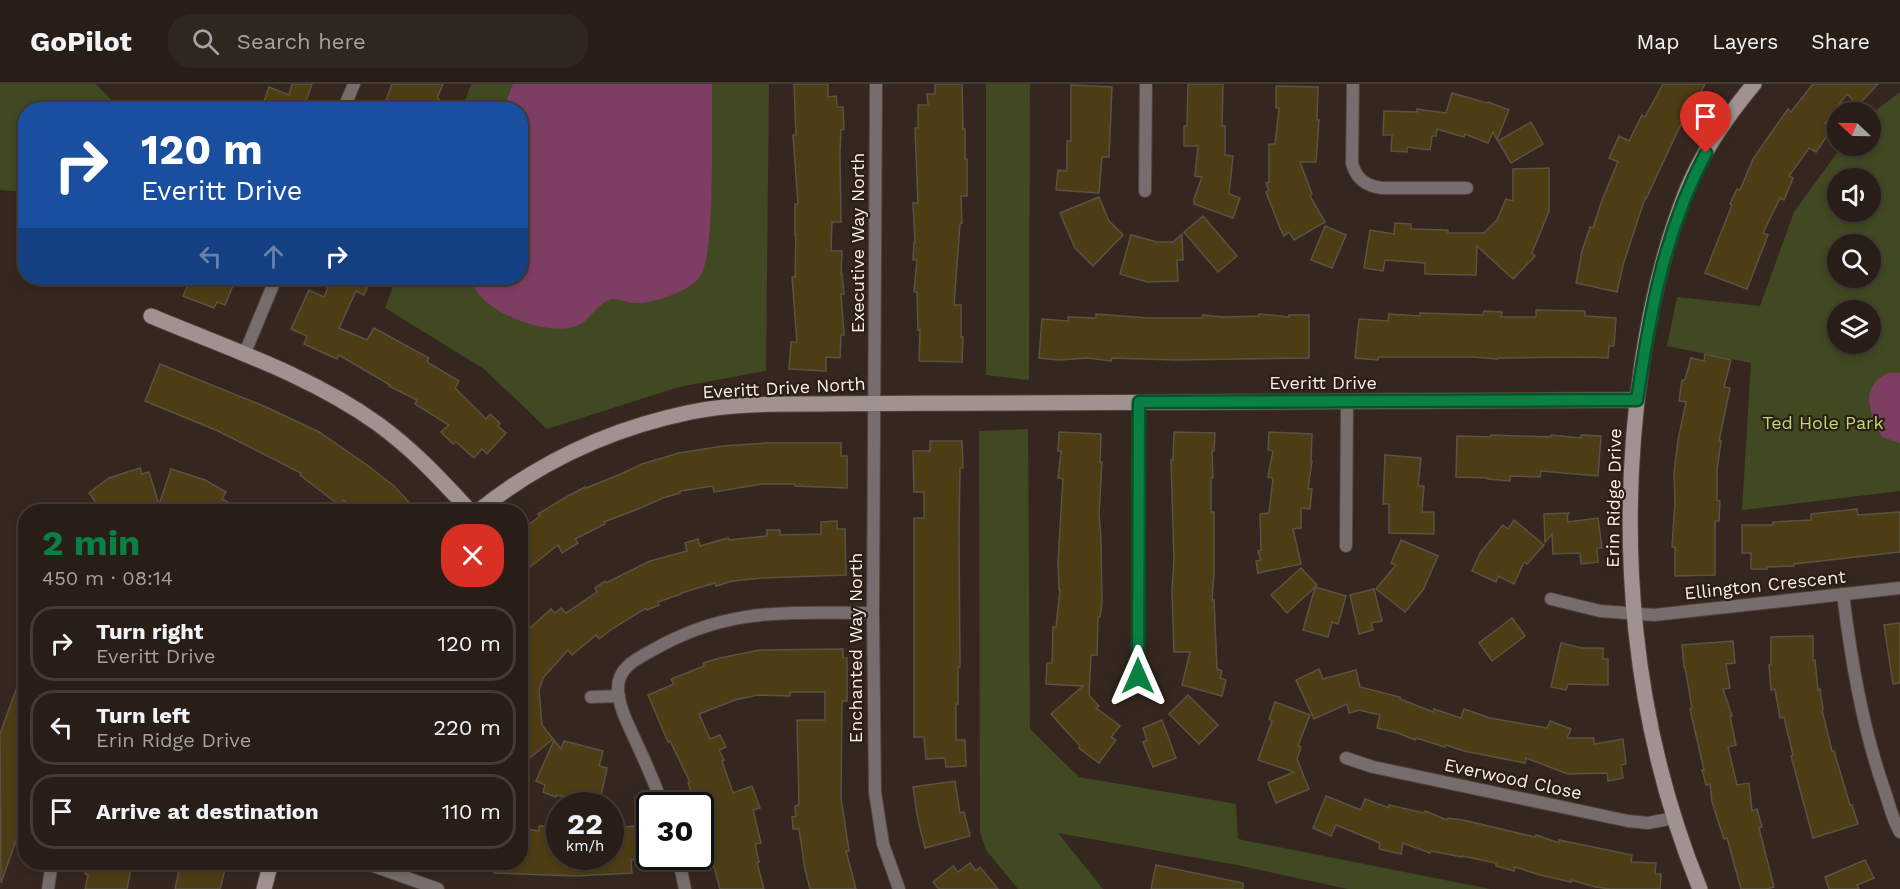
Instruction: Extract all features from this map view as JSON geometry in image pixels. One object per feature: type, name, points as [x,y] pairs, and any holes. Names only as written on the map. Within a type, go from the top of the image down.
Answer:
[{"type":"street","points":[[346,102],[354,84]]},
{"type":"street","name":"Executive Way North","points":[[875,403],[876,84]]},
{"type":"street","points":[[1145,191],[1146,84]]},
{"type":"street","points":[[1353,84],[1353,163],[1361,181],[1382,188],[1467,188]]},
{"type":"street","name":"Erin Ridge Drive","points":[[1700,889],[1674,818],[1660,769],[1639,654],[1634,615],[1630,531],[1632,468],[1637,400],[1656,290],[1673,229],[1689,185],[1715,137],[1754,84]]},
{"type":"street","points":[[244,355],[273,285]]},
{"type":"street","points":[[151,316],[313,385],[376,422],[425,462],[464,504]]},
{"type":"street","name":"Everitt Drive","points":[[1010,403],[1637,400]]},
{"type":"street","points":[[1138,676],[1139,402]]},
{"type":"street","name":"Enchanted Way North","points":[[875,403],[873,613],[875,792],[883,844],[899,889]]},
{"type":"street","name":"Everitt Drive North","points":[[488,504],[514,484],[592,442],[654,421],[694,411],[748,405],[1010,403]]},
{"type":"street","points":[[1346,546],[1347,403]]},
{"type":"street","name":"Ellington Crescent","points":[[1634,615],[1654,615],[1900,588]]},
{"type":"street","points":[[1843,594],[1854,675],[1863,719],[1876,765],[1900,832]]},
{"type":"street","points":[[1551,599],[1591,609],[1634,615]]},
{"type":"street","points":[[657,792],[623,711],[619,696],[618,682],[621,674],[631,663],[669,641],[705,626],[739,617],[771,613],[873,613]]},
{"type":"street","points":[[591,697],[619,696]]},
{"type":"street","name":"Everwood Close","points":[[1346,758],[1373,767],[1628,821],[1648,823],[1674,818]]},
{"type":"street","points":[[48,889],[51,870]]},
{"type":"street","points":[[264,889],[269,870]]},
{"type":"street","points":[[385,870],[438,889]]},
{"type":"street","points":[[681,870],[686,889]]},
{"type":"green space","points":[[0,84],[96,84],[113,102],[18,102],[18,191],[0,190]]},
{"type":"green space","points":[[471,84],[769,84],[766,371],[679,387],[547,429],[484,369],[385,308],[393,285],[528,285],[528,102],[465,102]]},
{"type":"green space","points":[[986,84],[1030,84],[1029,380],[986,375]]},
{"type":"green space","name":"Ted Hole Park","points":[[1900,92],[1900,491],[1742,510],[1751,363],[1667,346],[1677,297],[1760,306],[1794,212],[1835,156],[1881,156],[1881,106]]},
{"type":"green space","points":[[1028,429],[1030,729],[1079,777],[1236,804],[1238,839],[1490,889],[1348,889],[1237,865],[1058,833],[1103,889],[1018,889],[986,850],[980,832],[979,431]]},
{"type":"shaded area","points":[[513,84],[712,84],[710,231],[705,265],[696,281],[672,295],[643,303],[608,300],[581,324],[558,329],[516,319],[503,313],[481,297],[472,285],[528,285],[528,102],[506,102]]},
{"type":"shaded area","points":[[1888,373],[1900,373],[1900,443],[1882,437],[1869,402],[1873,386]]},
{"type":"building","points":[[292,84],[312,84],[306,102],[264,102],[269,87],[289,95]]},
{"type":"building","points":[[392,84],[443,84],[437,98],[438,102],[385,102]]},
{"type":"building","points":[[794,84],[828,84],[828,97],[836,96],[837,107],[843,107],[844,129],[841,130],[840,152],[841,222],[832,222],[831,251],[842,251],[841,274],[844,294],[841,294],[844,335],[841,335],[840,358],[826,357],[826,371],[789,369],[791,342],[797,342],[792,277],[795,277],[795,204],[798,204],[793,135],[796,135]]},
{"type":"building","points":[[935,84],[962,84],[967,196],[961,196],[962,223],[960,224],[954,305],[961,305],[962,362],[919,361],[920,330],[918,330],[917,292],[914,292],[917,260],[913,260],[915,242],[913,203],[918,203],[915,128],[918,128],[918,105],[928,105],[927,94],[935,94]]},
{"type":"building","points":[[1188,84],[1223,84],[1222,126],[1225,126],[1225,155],[1233,156],[1229,194],[1240,198],[1233,218],[1194,204],[1202,177],[1195,176],[1198,146],[1184,146]]},
{"type":"building","points":[[1663,84],[1705,84],[1683,125],[1681,124],[1645,198],[1623,265],[1617,292],[1576,283],[1582,251],[1590,227],[1593,228],[1618,162],[1609,158],[1619,136],[1629,141],[1642,115],[1645,117]]},
{"type":"building","points":[[1813,84],[1878,84],[1861,102],[1855,102],[1847,94],[1841,102],[1827,102],[1825,123],[1827,136],[1816,152],[1809,148],[1789,176],[1793,178],[1784,200],[1780,198],[1763,233],[1768,235],[1747,289],[1705,273],[1732,205],[1730,204],[1737,189],[1740,190],[1753,159],[1788,109],[1791,112]]},
{"type":"building","points":[[1071,85],[1112,87],[1109,157],[1102,157],[1099,193],[1056,190],[1058,170],[1067,171],[1067,141],[1071,141]]},
{"type":"building","points":[[1276,86],[1318,87],[1317,120],[1319,120],[1316,162],[1300,162],[1312,194],[1310,196],[1325,222],[1294,240],[1289,232],[1284,236],[1266,192],[1269,190],[1266,183],[1269,182],[1269,144],[1275,144],[1279,108],[1276,108]]},
{"type":"building","points":[[1452,93],[1509,110],[1497,140],[1493,132],[1488,143],[1465,134],[1464,137],[1437,129],[1436,136],[1432,136],[1430,150],[1407,147],[1407,152],[1391,151],[1392,135],[1383,135],[1384,111],[1417,112],[1417,109],[1446,113]]},
{"type":"building","points":[[1531,122],[1543,144],[1511,163],[1498,141]]},
{"type":"building","points":[[1549,168],[1549,211],[1532,253],[1535,256],[1513,279],[1477,246],[1476,275],[1425,274],[1425,263],[1385,260],[1383,271],[1364,268],[1370,230],[1394,234],[1395,223],[1411,224],[1411,229],[1448,230],[1448,233],[1484,233],[1497,220],[1506,199],[1513,201],[1513,169]]},
{"type":"building","points":[[1099,197],[1109,221],[1123,235],[1093,266],[1075,248],[1060,213]]},
{"type":"building","points":[[1203,216],[1237,256],[1218,272],[1184,232]]},
{"type":"building","points":[[1325,226],[1346,235],[1332,268],[1311,260]]},
{"type":"building","points":[[1182,234],[1183,260],[1177,260],[1178,281],[1147,282],[1120,274],[1131,235],[1157,242],[1173,242]]},
{"type":"building","points":[[188,285],[233,285],[225,305],[217,302],[214,308],[183,296]]},
{"type":"building","points":[[329,285],[368,285],[364,295],[356,291],[339,328],[367,340],[374,328],[429,358],[427,362],[459,381],[455,388],[486,419],[490,414],[500,423],[498,426],[506,433],[487,454],[482,449],[474,458],[456,442],[453,444],[441,432],[449,425],[415,404],[417,400],[389,386],[339,355],[337,359],[304,344],[307,336],[291,329],[309,290],[324,297]]},
{"type":"building","points":[[1536,310],[1585,311],[1585,316],[1616,318],[1614,346],[1609,346],[1608,358],[1379,357],[1378,360],[1355,358],[1359,319],[1388,321],[1389,314],[1420,316],[1420,313],[1483,315],[1484,311],[1502,312],[1501,317],[1536,317]]},
{"type":"building","points":[[1096,314],[1148,318],[1202,318],[1203,315],[1223,317],[1259,316],[1259,314],[1289,317],[1289,315],[1309,315],[1309,358],[1176,360],[1112,358],[1111,361],[1088,358],[1059,360],[1039,358],[1042,319],[1068,321],[1068,317],[1096,318]]},
{"type":"building","points":[[1705,354],[1731,360],[1724,387],[1730,388],[1719,441],[1721,441],[1717,470],[1717,500],[1720,501],[1719,521],[1715,521],[1715,575],[1675,576],[1675,547],[1672,547],[1674,473],[1686,402],[1679,401],[1682,380],[1685,380],[1691,358],[1704,361]]},
{"type":"building","points":[[160,364],[266,407],[319,432],[394,486],[411,504],[348,504],[343,500],[338,504],[300,475],[301,473],[218,431],[145,401]]},
{"type":"building","points":[[1059,432],[1101,434],[1099,514],[1102,603],[1100,617],[1098,617],[1097,655],[1091,655],[1089,695],[1099,706],[1096,708],[1120,726],[1111,737],[1116,740],[1099,763],[1079,748],[1080,746],[1051,714],[1083,686],[1046,684],[1047,663],[1052,663],[1053,627],[1056,627],[1060,590],[1058,562],[1063,479],[1058,478],[1061,451],[1058,451]]},
{"type":"building","points":[[1174,432],[1215,433],[1214,451],[1212,451],[1213,478],[1211,478],[1211,512],[1214,512],[1212,600],[1214,600],[1217,669],[1222,671],[1220,678],[1226,680],[1222,696],[1182,685],[1190,652],[1174,652],[1171,460],[1173,460]]},
{"type":"building","points":[[1269,432],[1312,434],[1312,461],[1308,489],[1312,489],[1310,509],[1301,508],[1301,528],[1293,529],[1301,564],[1258,573],[1256,561],[1261,560],[1258,551],[1261,550],[1260,514],[1269,513],[1273,478],[1268,477],[1273,451],[1268,450]]},
{"type":"building","points":[[1491,435],[1551,437],[1551,435],[1581,438],[1581,435],[1601,436],[1598,476],[1541,471],[1540,477],[1510,476],[1510,481],[1456,477],[1457,436],[1491,437]]},
{"type":"building","points":[[930,441],[962,441],[963,468],[960,468],[959,535],[960,667],[958,667],[956,740],[965,740],[966,766],[946,767],[945,758],[926,759],[924,737],[914,737],[914,518],[924,518],[924,492],[914,492],[913,451],[930,451]]},
{"type":"building","points":[[767,443],[841,443],[841,456],[847,456],[847,488],[762,484],[714,492],[713,486],[680,491],[680,493],[604,522],[605,524],[575,539],[578,543],[562,553],[558,545],[528,569],[528,525],[540,516],[538,514],[585,487],[642,464],[679,453],[723,446]]},
{"type":"building","points":[[1385,455],[1421,458],[1418,486],[1424,486],[1422,512],[1434,512],[1434,534],[1389,533],[1389,504],[1383,504]]},
{"type":"building","points":[[140,468],[142,474],[149,472],[159,504],[97,504],[89,493],[109,478]]},
{"type":"building","points":[[171,469],[205,480],[226,492],[222,499],[231,504],[159,504]]},
{"type":"building","points":[[1857,509],[1858,515],[1900,512],[1900,552],[1794,564],[1794,566],[1767,567],[1767,569],[1751,569],[1751,553],[1742,553],[1742,525],[1773,525],[1773,522],[1811,520],[1811,514]]},
{"type":"building","points":[[1569,513],[1568,522],[1598,518],[1602,548],[1597,548],[1598,562],[1581,564],[1580,553],[1553,554],[1552,534],[1545,542],[1544,514]]},
{"type":"building","points":[[1514,520],[1544,545],[1527,564],[1524,562],[1514,584],[1498,576],[1496,582],[1472,571],[1480,553],[1503,525],[1508,529]]},
{"type":"building","points":[[837,521],[837,529],[845,529],[846,575],[762,578],[733,581],[716,586],[715,583],[658,602],[659,605],[647,610],[646,608],[599,639],[596,635],[572,655],[568,650],[543,678],[539,691],[542,725],[553,739],[528,759],[528,630],[551,609],[555,613],[561,608],[566,613],[597,592],[595,588],[605,581],[606,583],[650,561],[687,551],[685,543],[698,539],[700,546],[728,538],[729,540],[767,536],[767,530],[780,530],[780,535],[821,534],[821,522]]},
{"type":"building","points":[[1401,540],[1438,556],[1423,590],[1405,612],[1376,589],[1396,565],[1391,563]]},
{"type":"building","points":[[1301,568],[1317,585],[1287,613],[1271,595]]},
{"type":"building","points":[[1315,587],[1346,596],[1338,624],[1332,622],[1328,637],[1303,630]]},
{"type":"building","points":[[1374,589],[1382,621],[1371,623],[1373,630],[1359,634],[1350,595]]},
{"type":"building","points":[[1512,618],[1525,636],[1492,661],[1479,643]]},
{"type":"building","points":[[1900,623],[1900,683],[1893,684],[1884,625]]},
{"type":"building","points":[[1813,636],[1813,661],[1815,660],[1822,710],[1832,751],[1834,751],[1858,824],[1813,838],[1791,756],[1793,755],[1784,717],[1780,718],[1775,689],[1771,690],[1769,665],[1771,665],[1771,637]]},
{"type":"building","points":[[1733,641],[1735,663],[1726,664],[1730,688],[1723,689],[1732,716],[1730,716],[1736,745],[1728,747],[1737,785],[1749,783],[1752,811],[1757,809],[1762,827],[1759,828],[1774,887],[1767,889],[1741,889],[1727,838],[1724,839],[1712,802],[1710,784],[1706,785],[1702,770],[1704,770],[1690,709],[1692,708],[1684,667],[1682,645]]},
{"type":"building","points":[[1561,643],[1582,648],[1603,648],[1603,659],[1608,659],[1608,685],[1568,684],[1566,690],[1551,687]]},
{"type":"building","points":[[843,649],[843,658],[847,658],[847,701],[842,701],[841,798],[849,851],[846,851],[856,889],[810,889],[799,829],[793,829],[792,817],[796,816],[795,806],[799,805],[797,720],[825,720],[825,692],[790,692],[790,696],[758,695],[735,700],[699,714],[710,739],[720,735],[726,747],[719,750],[733,793],[752,786],[760,808],[753,810],[761,843],[755,844],[764,889],[720,889],[714,867],[714,792],[691,792],[688,783],[690,782],[670,741],[668,742],[648,695],[674,684],[671,679],[704,666],[703,663],[760,650]]},
{"type":"building","points":[[1319,669],[1323,679],[1356,670],[1360,687],[1400,697],[1400,699],[1433,712],[1434,709],[1461,718],[1464,709],[1490,718],[1547,728],[1550,721],[1571,729],[1567,738],[1594,738],[1594,744],[1623,739],[1626,764],[1621,765],[1623,778],[1608,781],[1607,773],[1568,774],[1526,758],[1525,763],[1464,751],[1446,745],[1445,747],[1416,738],[1415,740],[1377,728],[1380,715],[1359,710],[1349,713],[1347,704],[1314,719],[1296,680]]},
{"type":"building","points":[[18,684],[18,835],[1,883],[0,734]]},
{"type":"building","points":[[1188,695],[1218,725],[1199,744],[1169,714]]},
{"type":"building","points":[[1275,702],[1310,715],[1298,746],[1301,747],[1297,759],[1309,789],[1276,803],[1268,783],[1294,772],[1258,760],[1272,721],[1269,719]]},
{"type":"building","points":[[1162,720],[1176,758],[1153,767],[1143,742],[1147,740],[1143,728]]},
{"type":"building","points":[[554,740],[561,749],[564,741],[603,751],[599,766],[607,768],[602,792],[546,793],[543,792],[545,785],[536,781]]},
{"type":"building","points":[[955,781],[960,813],[964,812],[970,836],[925,848],[913,787]]},
{"type":"building","points":[[1326,796],[1361,810],[1365,799],[1389,808],[1389,805],[1424,813],[1425,811],[1447,820],[1448,818],[1463,820],[1535,837],[1536,835],[1559,843],[1559,840],[1632,855],[1631,862],[1656,863],[1655,874],[1661,874],[1660,889],[1596,887],[1515,867],[1514,871],[1496,866],[1496,863],[1462,856],[1431,851],[1430,853],[1403,843],[1401,854],[1379,849],[1380,843],[1336,825],[1331,836],[1313,828]]},
{"type":"building","points":[[539,826],[546,826],[546,870],[624,870],[624,827],[634,826],[636,859],[631,860],[632,873],[576,876],[494,873],[494,870],[528,870],[528,829],[539,831]]},
{"type":"building","points":[[1865,860],[1874,878],[1857,885],[1859,889],[1829,889],[1825,877]]},
{"type":"building","points":[[970,863],[976,871],[980,867],[998,889],[939,889],[933,882],[953,866],[958,872]]},
{"type":"building","points":[[1156,865],[1243,883],[1243,889],[1151,889]]},
{"type":"building","points":[[86,870],[131,870],[127,889],[85,889],[88,875],[85,874]]},
{"type":"building","points":[[179,870],[225,870],[220,889],[175,889]]},
{"type":"route","points":[[1138,676],[1139,402],[1347,403],[1637,400],[1646,338],[1658,280],[1689,185],[1706,153]]}]
